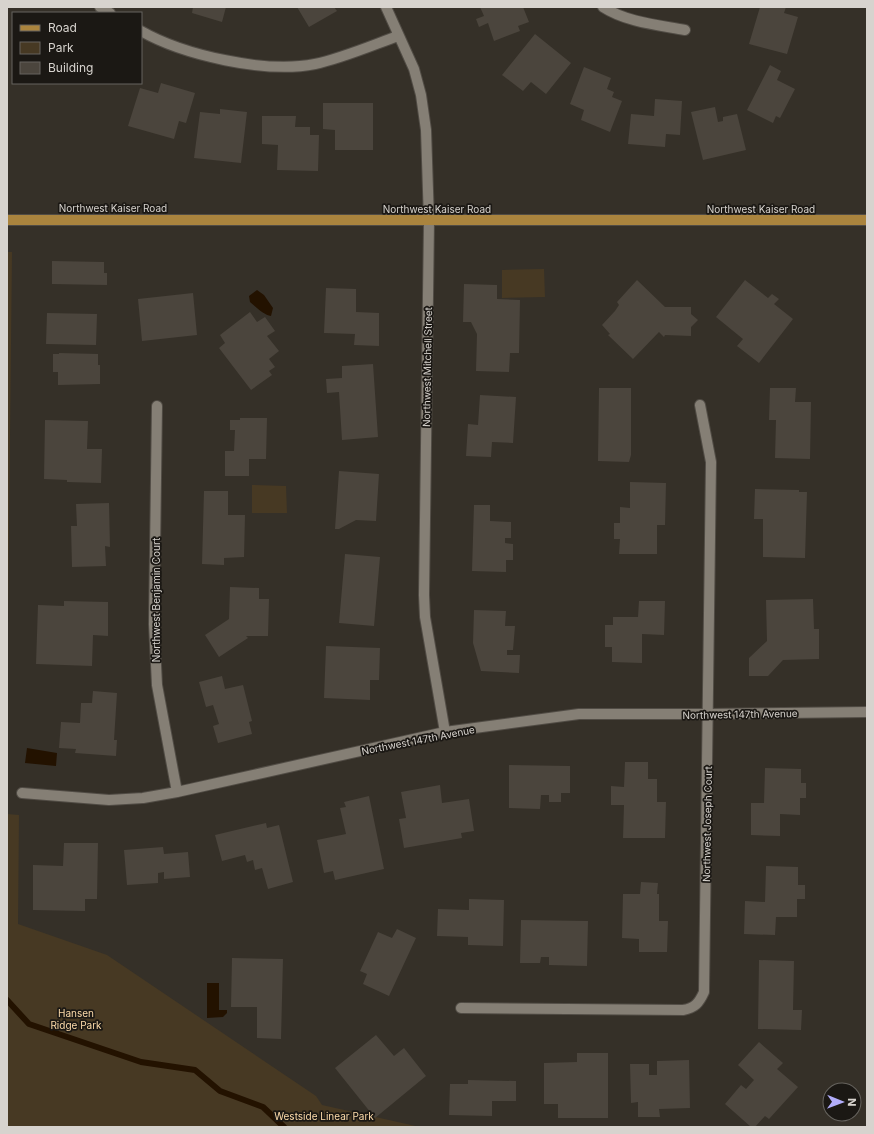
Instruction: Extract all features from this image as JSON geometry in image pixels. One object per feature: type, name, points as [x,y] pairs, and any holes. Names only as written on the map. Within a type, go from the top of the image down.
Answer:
[{"type":"main road","name":"Northwest Kaiser Road","points":[[7,220],[867,220]]},
{"type":"street","name":"Northwest Mitchell Street","points":[[386,7],[414,70],[421,95],[426,130],[429,221],[424,595],[425,617],[445,732]]},
{"type":"street","points":[[603,7],[610,12],[638,21],[685,30]]},
{"type":"street","points":[[142,32],[157,40],[209,56],[274,68],[315,64],[398,36]]},
{"type":"street","name":"Northwest Joseph Court","points":[[461,1008],[683,1010],[691,1008],[699,1003],[704,992],[711,462],[700,405]]},
{"type":"street","name":"Northwest Benjamin Court","points":[[157,406],[154,624],[157,686],[177,792]]},
{"type":"street","name":"Northwest 147th Avenue","points":[[22,793],[109,800],[143,798],[177,792],[445,732],[579,714],[867,712]]},
{"type":"green space","points":[[7,252],[12,252],[7,715]]},
{"type":"green space","points":[[544,269],[545,297],[502,298],[502,270]]},
{"type":"green space","points":[[252,485],[286,486],[287,513],[252,513]]},
{"type":"green space","name":"Hansen Ridge Park","points":[[7,814],[19,815],[18,924],[107,955],[316,1096],[322,1105],[420,1127],[7,1127]]},
{"type":"shaded area","points":[[257,290],[264,295],[273,308],[271,316],[250,302],[249,296]]},
{"type":"shaded area","points":[[27,748],[57,753],[56,766],[25,763]]},
{"type":"shaded area","points":[[207,983],[219,983],[219,1010],[227,1010],[227,1013],[223,1017],[207,1018]]},
{"type":"building","points":[[193,7],[226,7],[222,22],[192,13]]},
{"type":"building","points":[[297,7],[334,7],[337,11],[309,27]]},
{"type":"building","points":[[480,7],[523,7],[529,22],[518,26],[520,31],[494,41],[488,23],[479,27],[476,19],[484,16]]},
{"type":"building","points":[[760,7],[786,7],[784,13],[798,17],[787,54],[749,44]]},
{"type":"building","points":[[535,34],[571,63],[546,94],[531,82],[523,91],[502,75]]},
{"type":"building","points":[[770,65],[781,71],[777,80],[795,89],[780,118],[776,116],[773,123],[747,110]]},
{"type":"building","points":[[584,67],[611,78],[607,89],[614,92],[612,97],[622,101],[610,132],[581,120],[584,110],[570,104]]},
{"type":"building","points":[[161,83],[195,93],[186,123],[179,121],[174,139],[128,126],[140,88],[158,93]]},
{"type":"building","points":[[655,99],[682,101],[680,135],[666,134],[665,147],[628,144],[631,114],[654,116]]},
{"type":"building","points":[[323,103],[373,103],[373,150],[335,150],[335,130],[323,129]]},
{"type":"building","points":[[715,107],[718,122],[723,121],[723,117],[737,114],[746,150],[703,160],[691,112]]},
{"type":"building","points":[[220,109],[247,112],[241,163],[194,158],[200,112],[220,114]]},
{"type":"building","points":[[262,116],[296,116],[295,127],[310,127],[310,135],[319,135],[318,171],[277,170],[278,145],[262,144]]},
{"type":"building","points":[[52,261],[104,262],[104,273],[107,273],[107,285],[52,284]]},
{"type":"building","points":[[637,280],[665,307],[691,307],[691,314],[698,320],[691,327],[691,336],[665,335],[664,337],[659,332],[633,359],[608,335],[610,334],[602,325],[619,305],[617,302]]},
{"type":"building","points":[[745,280],[768,298],[772,294],[779,299],[774,304],[793,319],[759,363],[737,346],[743,339],[716,317]]},
{"type":"building","points":[[464,284],[497,285],[497,299],[520,300],[519,353],[510,353],[509,372],[476,371],[477,334],[471,322],[463,322]]},
{"type":"building","points":[[326,288],[356,289],[356,312],[379,313],[379,346],[354,345],[355,334],[324,333]]},
{"type":"building","points":[[193,293],[197,335],[142,341],[138,299]]},
{"type":"building","points":[[250,312],[257,322],[265,317],[275,331],[267,336],[279,351],[269,359],[275,367],[269,371],[272,375],[251,390],[219,348],[225,343],[220,335]]},
{"type":"building","points":[[47,313],[97,314],[96,345],[46,344]]},
{"type":"building","points":[[53,354],[98,354],[98,365],[100,365],[100,384],[58,385],[58,372],[53,372]]},
{"type":"building","points":[[373,364],[378,437],[342,440],[339,392],[327,393],[326,379],[342,378],[342,366]]},
{"type":"building","points":[[599,388],[631,388],[631,455],[629,462],[598,461]]},
{"type":"building","points":[[770,388],[796,388],[795,402],[811,402],[810,459],[775,458],[776,420],[769,420]]},
{"type":"building","points":[[480,395],[516,397],[513,443],[492,442],[491,457],[466,456],[468,424],[478,425]]},
{"type":"building","points":[[240,418],[267,418],[266,459],[249,459],[249,476],[225,476],[225,451],[234,451],[235,430],[230,430],[230,420],[240,420]]},
{"type":"building","points":[[45,420],[88,421],[87,449],[102,449],[101,483],[67,482],[67,480],[44,479]]},
{"type":"building","points":[[339,471],[379,474],[376,521],[356,520],[339,529],[335,529]]},
{"type":"building","points":[[630,482],[666,483],[665,525],[657,525],[657,554],[619,554],[620,539],[614,539],[614,523],[620,523],[620,507],[630,508]]},
{"type":"building","points":[[755,489],[799,490],[799,492],[807,492],[805,558],[763,557],[763,519],[754,519]]},
{"type":"building","points":[[204,491],[228,491],[228,515],[245,515],[244,557],[224,558],[224,565],[202,564]]},
{"type":"building","points":[[109,503],[110,547],[105,546],[106,566],[72,567],[71,526],[77,526],[76,504]]},
{"type":"building","points":[[474,505],[490,505],[490,521],[511,522],[511,538],[505,538],[505,543],[513,544],[513,560],[506,560],[506,572],[472,571]]},
{"type":"building","points":[[345,554],[380,557],[374,626],[339,623]]},
{"type":"building","points":[[230,587],[259,588],[259,599],[269,599],[268,636],[246,636],[248,638],[219,657],[205,635],[229,619]]},
{"type":"building","points":[[813,599],[814,629],[819,629],[819,659],[783,660],[768,676],[749,676],[749,658],[767,641],[766,600]]},
{"type":"building","points":[[64,601],[108,602],[108,636],[93,635],[92,666],[36,664],[38,605],[64,606]]},
{"type":"building","points":[[639,601],[665,601],[664,635],[642,634],[642,663],[612,662],[612,647],[605,647],[605,625],[613,625],[613,617],[638,617]]},
{"type":"building","points":[[474,610],[506,611],[505,626],[515,626],[513,650],[507,650],[507,655],[520,655],[519,673],[481,671],[473,643]]},
{"type":"building","points":[[326,646],[380,648],[379,680],[370,680],[370,700],[324,698]]},
{"type":"building","points":[[222,676],[225,689],[243,685],[252,721],[249,722],[252,734],[218,743],[213,726],[219,724],[213,705],[206,707],[199,682]]},
{"type":"building","points":[[93,691],[117,693],[114,740],[117,740],[116,756],[75,753],[76,749],[59,748],[61,722],[80,723],[81,703],[92,703]]},
{"type":"building","points":[[625,762],[648,762],[648,779],[657,779],[657,802],[666,802],[665,838],[623,838],[624,805],[611,805],[611,786],[624,787]]},
{"type":"building","points":[[509,765],[570,766],[570,793],[561,793],[561,802],[549,802],[549,795],[541,795],[540,809],[509,808]]},
{"type":"building","points":[[765,768],[801,769],[801,783],[806,783],[806,798],[800,798],[800,815],[780,814],[780,836],[751,835],[751,803],[764,803]]},
{"type":"building","points":[[440,785],[442,803],[469,799],[474,831],[461,833],[462,838],[404,848],[399,819],[406,818],[401,792]]},
{"type":"building","points":[[369,796],[384,869],[335,880],[333,871],[324,873],[317,840],[346,834],[340,808],[346,807],[344,802]]},
{"type":"building","points":[[266,823],[267,828],[279,825],[293,882],[268,889],[262,868],[255,870],[253,860],[247,862],[245,855],[222,861],[215,835]]},
{"type":"building","points":[[64,843],[98,843],[97,899],[85,899],[85,911],[33,910],[33,865],[63,866]]},
{"type":"building","points":[[163,847],[164,854],[188,852],[190,877],[164,879],[164,872],[158,873],[158,883],[127,885],[124,850]]},
{"type":"building","points":[[766,866],[798,867],[798,885],[805,885],[805,899],[797,899],[797,917],[776,917],[775,935],[744,934],[745,901],[765,902]]},
{"type":"building","points":[[641,882],[658,883],[657,894],[659,894],[659,921],[668,921],[667,952],[639,952],[639,939],[622,938],[623,894],[640,894]]},
{"type":"building","points":[[469,899],[504,900],[503,946],[468,945],[468,937],[437,936],[438,909],[469,910]]},
{"type":"building","points":[[521,920],[588,921],[587,966],[549,965],[549,957],[541,957],[540,963],[520,963]]},
{"type":"building","points":[[397,929],[416,938],[389,996],[363,984],[367,974],[360,971],[378,932],[392,938]]},
{"type":"building","points":[[232,958],[283,959],[281,1039],[257,1038],[257,1007],[231,1007]]},
{"type":"building","points":[[759,960],[794,961],[793,1010],[802,1010],[801,1030],[758,1029]]},
{"type":"building","points":[[376,1035],[394,1056],[404,1048],[426,1076],[375,1118],[335,1068]]},
{"type":"building","points":[[759,1042],[783,1063],[777,1069],[798,1087],[769,1119],[765,1116],[755,1127],[751,1127],[725,1104],[741,1085],[746,1089],[754,1080],[738,1065]]},
{"type":"building","points":[[577,1053],[608,1053],[608,1118],[558,1118],[558,1104],[544,1104],[544,1063],[577,1062]]},
{"type":"building","points":[[689,1060],[690,1108],[659,1109],[660,1117],[638,1117],[638,1102],[631,1103],[630,1064],[649,1064],[649,1075],[657,1075],[657,1061]]},
{"type":"building","points":[[468,1080],[516,1081],[516,1101],[492,1101],[492,1116],[449,1115],[450,1084],[468,1084]]},
{"type":"waterway","points":[[7,1000],[29,1024],[141,1062],[195,1070],[220,1091],[263,1107],[284,1127]]},
{"type":"park label","name":"Westside Linear Park","points":[[324,1116]]}]
